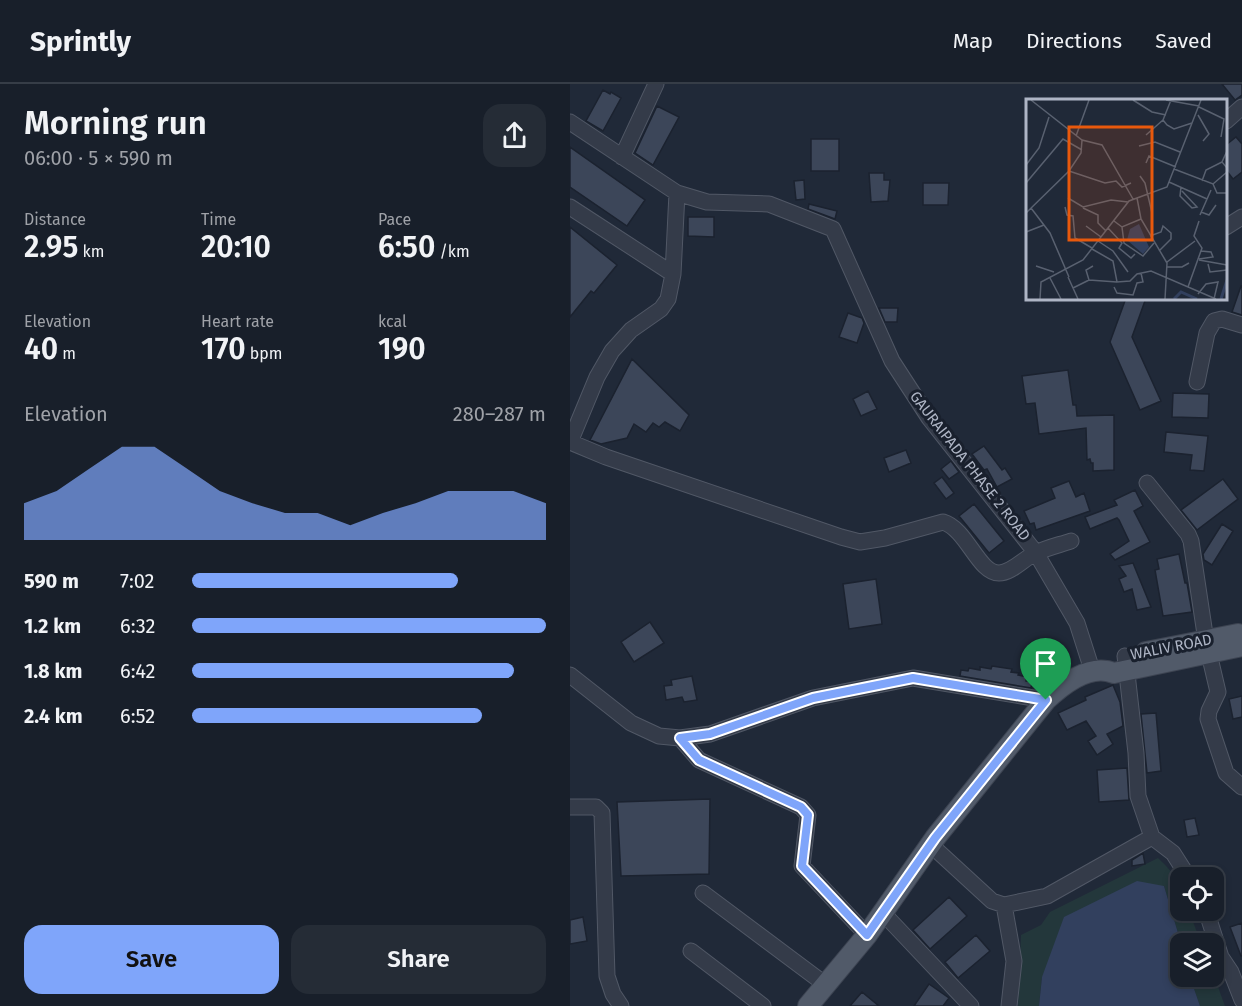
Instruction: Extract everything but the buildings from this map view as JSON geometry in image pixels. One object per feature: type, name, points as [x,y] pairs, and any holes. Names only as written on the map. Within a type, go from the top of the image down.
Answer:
[{"type":"main road","name":"WALIV ROAD","points":[[1209,647],[1242,633]]},
{"type":"main road","name":"WALIV ROAD","points":[[808,1006],[867,935],[931,845],[1046,700],[1068,681],[1099,671],[1109,660],[1126,663],[1209,647],[1242,646]]},
{"type":"street","points":[[622,157],[656,84]]},
{"type":"street","points":[[1227,120],[1242,107]]},
{"type":"street","name":"GAURAIPADA PHASE 2 ROAD","points":[[570,122],[677,193],[707,202],[769,204],[833,229],[892,361],[929,418],[1036,553],[1077,623],[1099,671]]},
{"type":"street","points":[[677,193],[672,274],[668,299],[661,309],[630,330],[612,351],[597,377],[570,442],[606,457],[850,540],[861,542],[885,538],[943,522],[951,524],[990,571],[999,573],[1007,571],[1036,553],[1071,541]]},
{"type":"street","points":[[570,207],[672,274]]},
{"type":"street","points":[[1227,225],[1242,217]]},
{"type":"street","points":[[1197,382],[1207,333],[1214,321],[1222,319],[1242,325]]},
{"type":"street","points":[[1147,483],[1188,534],[1191,541],[1218,692],[1209,711],[1208,719],[1226,773],[1242,787]]},
{"type":"street","points":[[1126,663],[1136,753],[1138,796],[1152,837],[1173,853],[1182,867]]},
{"type":"street","points":[[570,675],[631,723],[659,736],[680,738],[710,734],[813,698],[913,678],[1046,700]]},
{"type":"street","points":[[680,738],[699,760],[801,807],[808,815],[802,866],[867,935]]},
{"type":"street","points":[[570,807],[596,807],[602,813],[607,976],[613,994],[621,1006]]},
{"type":"street","points":[[931,845],[992,901],[1004,905],[1047,896],[1152,837]]},
{"type":"street","points":[[704,893],[826,985]]},
{"type":"street","points":[[1004,905],[1014,961],[1009,1006]]},
{"type":"street","points":[[883,913],[971,1006]]},
{"type":"street","points":[[1210,921],[1221,957],[1236,970],[1242,1000]]},
{"type":"street","points":[[691,951],[763,1006]]},
{"type":"green space","points":[[1158,858],[1170,870],[1170,906],[1164,886],[1042,977],[1039,1006],[1018,1006],[1021,935],[1041,925],[1050,912]]},
{"type":"green space","points":[[1174,921],[1193,921],[1197,933],[1178,933]]},
{"type":"green space","points":[[1193,987],[1218,987],[1225,1006],[1200,1006]]},
{"type":"water","points":[[1137,881],[1164,886],[1170,906],[1170,921],[1174,921],[1178,933],[1170,933],[1170,987],[1193,987],[1200,1006],[1039,1006],[1042,977],[1064,917]]},
{"type":"route","points":[[913,678],[1046,700],[935,838],[867,935],[802,866],[808,815],[801,807],[699,760],[680,738],[710,734],[813,698],[913,678]]}]
